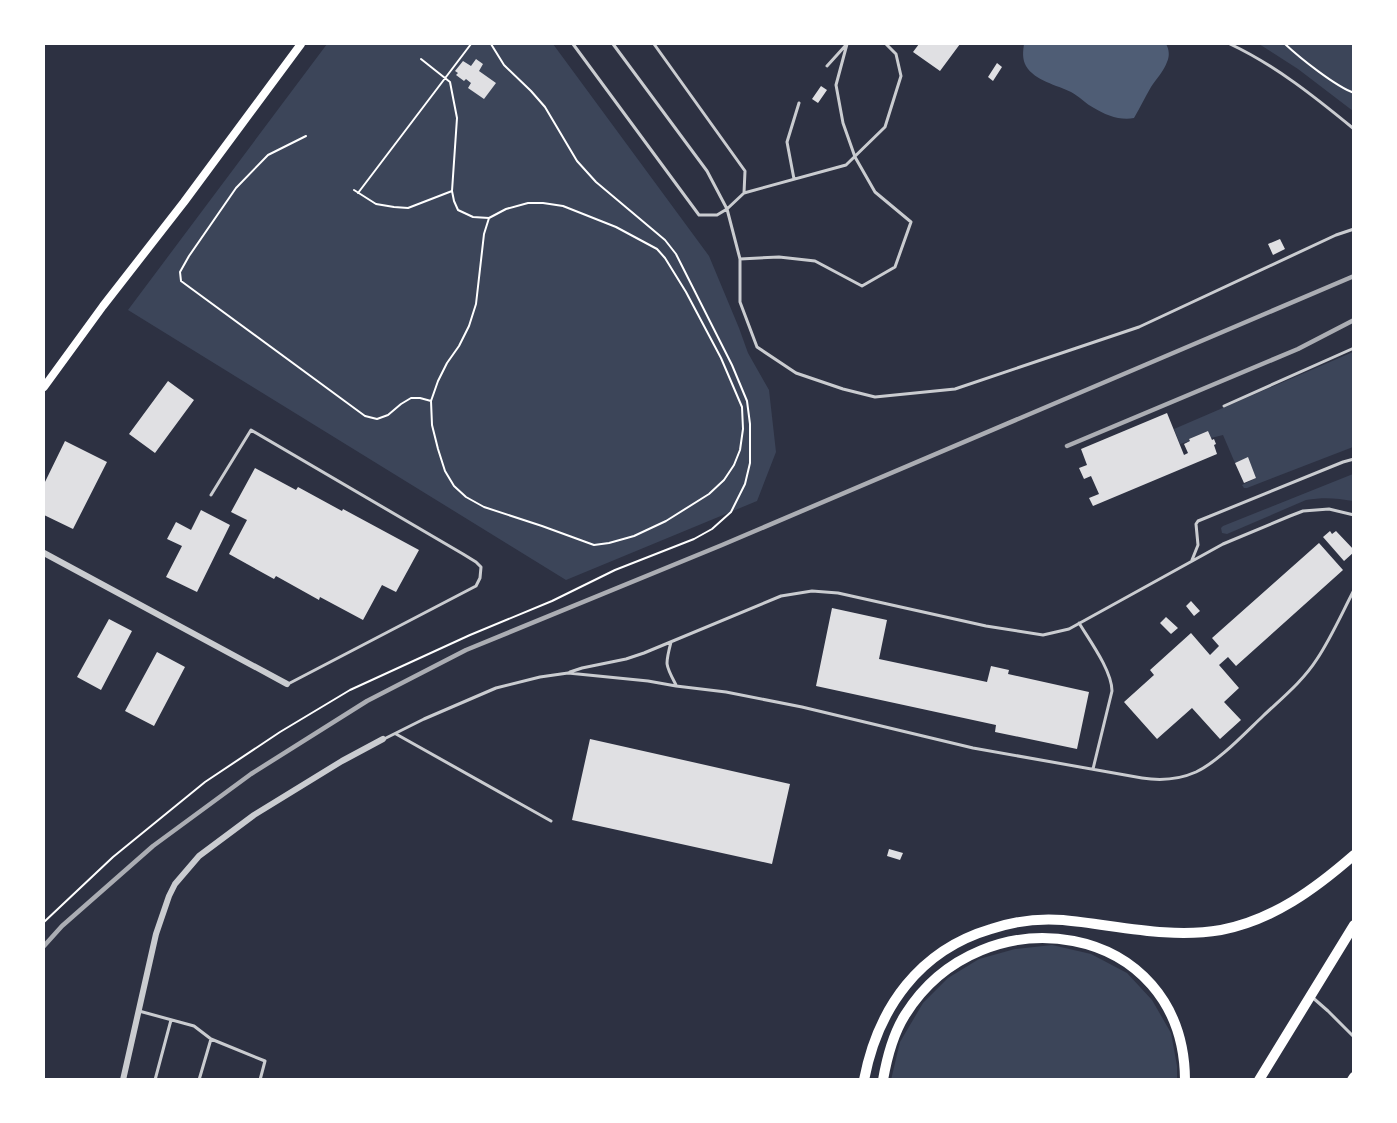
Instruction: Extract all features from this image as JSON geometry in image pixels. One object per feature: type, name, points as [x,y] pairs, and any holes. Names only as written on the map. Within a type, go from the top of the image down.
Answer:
[{"type":"highway","points":[[864,1080],[879,1028],[906,984],[939,953],[968,936],[1005,924],[1043,920],[1169,933],[1204,932],[1229,928],[1255,920],[1288,904],[1323,881],[1353,855]]},
{"type":"highway","points":[[1258,1080],[1353,925]]},
{"type":"highway","points":[[883,1080],[898,1028],[914,1002],[938,977],[985,949],[1004,943],[1042,938],[1071,940],[1095,946],[1125,961],[1144,976],[1159,993],[1175,1024],[1185,1058],[1185,1080]]},
{"type":"main road","points":[[44,387],[301,44]]},
{"type":"street","points":[[44,553],[287,684]]},
{"type":"street","points":[[123,1080],[146,975],[163,911],[175,884],[199,856],[254,815],[342,761],[383,739]]},
{"type":"lane","points":[[573,44],[699,215],[717,215],[744,193],[846,165],[855,157],[885,127],[901,76],[896,54],[886,44]]},
{"type":"lane","points":[[613,44],[707,171],[727,209],[740,259],[740,303],[758,347],[796,373],[843,389],[875,397],[955,389],[1139,327],[1353,229]]},
{"type":"lane","points":[[654,44],[745,171],[744,193]]},
{"type":"lane","points":[[740,259],[779,257],[814,261],[862,286],[895,267],[911,222],[875,192],[855,157],[843,123],[836,85],[847,44]]},
{"type":"lane","points":[[827,66],[847,44]]},
{"type":"lane","points":[[1230,44],[1291,79],[1353,129]]},
{"type":"lane","points":[[794,179],[787,142],[799,103]]},
{"type":"lane","points":[[1224,406],[1353,348]]},
{"type":"lane","points":[[210,495],[250,430],[463,554],[481,567],[480,578],[476,586],[287,684]]},
{"type":"lane","points":[[1191,561],[1198,545],[1196,524],[1198,521],[1353,459]]},
{"type":"lane","points":[[383,739],[496,688],[626,659],[781,596],[813,591],[838,593],[986,626],[1043,634],[1069,629],[1223,544],[1303,511],[1329,509],[1353,515]]},
{"type":"lane","points":[[568,673],[726,692],[802,707],[973,748],[1142,778],[1173,779],[1197,771],[1212,762],[1305,675],[1323,649],[1353,590]]},
{"type":"lane","points":[[1079,623],[1108,672],[1112,685],[1093,769]]},
{"type":"lane","points":[[671,642],[666,661],[668,671],[676,686]]},
{"type":"lane","points":[[395,733],[551,821]]},
{"type":"lane","points":[[1310,996],[1328,1011],[1353,1038]]},
{"type":"lane","points":[[139,1011],[194,1026],[211,1039],[265,1061],[260,1080]]},
{"type":"lane","points":[[155,1080],[171,1020]]},
{"type":"lane","points":[[199,1080],[211,1039]]},
{"type":"path","points":[[432,44],[439,44]]},
{"type":"path","points":[[358,193],[471,44]]},
{"type":"path","points":[[44,922],[113,857],[196,790],[280,732],[350,690],[470,635],[552,601],[615,570],[694,539],[712,529],[731,512],[745,484],[750,462],[750,424],[747,401],[732,364],[676,254],[665,240],[596,182],[577,161],[545,107],[504,64],[491,44]]},
{"type":"path","points":[[1285,44],[1353,93]]},
{"type":"path","points":[[421,59],[450,82],[457,118],[452,191],[458,210],[473,217],[489,218],[506,209],[528,203],[564,206],[616,227],[657,249],[665,258],[721,358],[742,408],[743,429],[740,450],[724,480],[709,494],[666,521],[634,536],[594,545],[484,507],[466,497],[454,486],[445,471],[432,425],[431,401],[447,363],[469,326],[476,304],[484,234],[489,218]]},
{"type":"path","points":[[306,136],[268,155],[236,188],[189,256],[180,272],[181,280],[365,416],[377,420],[411,398],[431,401]]},
{"type":"path","points":[[354,190],[376,204],[408,208],[452,191]]},
{"type":"shaded area","points":[[327,44],[553,44],[709,256],[748,353],[769,390],[776,452],[757,501],[566,580],[128,310]]},
{"type":"shaded area","points":[[1024,44],[1166,44],[1169,55],[1164,69],[1134,118],[1124,119],[1103,113],[1071,92],[1035,75],[1025,63]]},
{"type":"shaded area","points":[[1259,44],[1353,44],[1353,111],[1298,69]]},
{"type":"shaded area","points":[[1353,352],[1353,447],[1244,488],[1242,485],[1256,478],[1248,458],[1235,463],[1223,435],[1211,438],[1208,431],[1180,444],[1174,429]]},
{"type":"shaded area","points":[[1353,474],[1353,501],[1330,498],[1306,500],[1227,534],[1222,533],[1223,526]]},
{"type":"shaded area","points":[[1052,945],[1091,954],[1127,973],[1152,1000],[1171,1033],[1177,1080],[891,1080],[900,1042],[923,1003],[948,978],[979,959],[1015,949]]},
{"type":"building","points":[[919,44],[960,44],[940,71],[913,52]]},
{"type":"building","points":[[476,59],[483,64],[479,71],[496,83],[484,99],[468,88],[471,83],[456,75],[458,73],[455,71],[463,61],[471,66]]},
{"type":"building","points":[[997,63],[1002,67],[993,81],[988,77]]},
{"type":"building","points":[[821,86],[827,90],[818,103],[812,99]]},
{"type":"building","points":[[1280,239],[1285,249],[1273,255],[1268,244]]},
{"type":"building","points":[[168,381],[194,400],[155,453],[129,434]]},
{"type":"building","points":[[1167,413],[1184,455],[1188,453],[1184,444],[1190,441],[1189,439],[1208,431],[1216,444],[1214,445],[1217,454],[1093,506],[1089,498],[1099,494],[1091,476],[1084,479],[1079,468],[1087,465],[1081,449]]},
{"type":"building","points":[[65,441],[107,462],[73,529],[44,515],[44,484]]},
{"type":"building","points":[[1248,457],[1256,478],[1244,483],[1235,463]]},
{"type":"building","points":[[255,468],[296,490],[298,487],[342,511],[343,509],[419,550],[396,592],[382,585],[363,620],[320,597],[319,600],[276,576],[274,579],[229,554],[247,520],[231,512]]},
{"type":"building","points":[[201,510],[230,525],[197,592],[166,577],[182,546],[167,539],[176,522],[191,530]]},
{"type":"building","points":[[1330,531],[1332,534],[1336,531],[1354,550],[1344,561],[1323,537]]},
{"type":"building","points":[[1319,543],[1343,570],[1236,666],[1228,657],[1219,665],[1239,688],[1224,702],[1241,720],[1220,739],[1192,708],[1157,739],[1124,702],[1154,675],[1150,670],[1191,633],[1210,655],[1219,646],[1212,638]]},
{"type":"building","points":[[1191,601],[1200,611],[1194,616],[1186,606]]},
{"type":"building","points":[[832,608],[887,620],[879,659],[987,682],[991,666],[1009,670],[1008,674],[1089,692],[1077,749],[995,732],[996,725],[816,686]]},
{"type":"building","points":[[1166,617],[1178,628],[1171,634],[1160,623]]},
{"type":"building","points":[[109,619],[132,631],[101,690],[77,677]]},
{"type":"building","points":[[157,652],[185,667],[154,726],[125,711]]},
{"type":"building","points":[[590,739],[790,784],[772,864],[572,820]]},
{"type":"building","points":[[889,849],[903,853],[900,860],[887,856]]},
{"type":"railway","points":[[44,946],[62,926],[153,846],[251,774],[367,701],[466,650],[722,545],[1354,276]]},
{"type":"railway","points":[[1067,446],[1298,349],[1354,320]]}]
